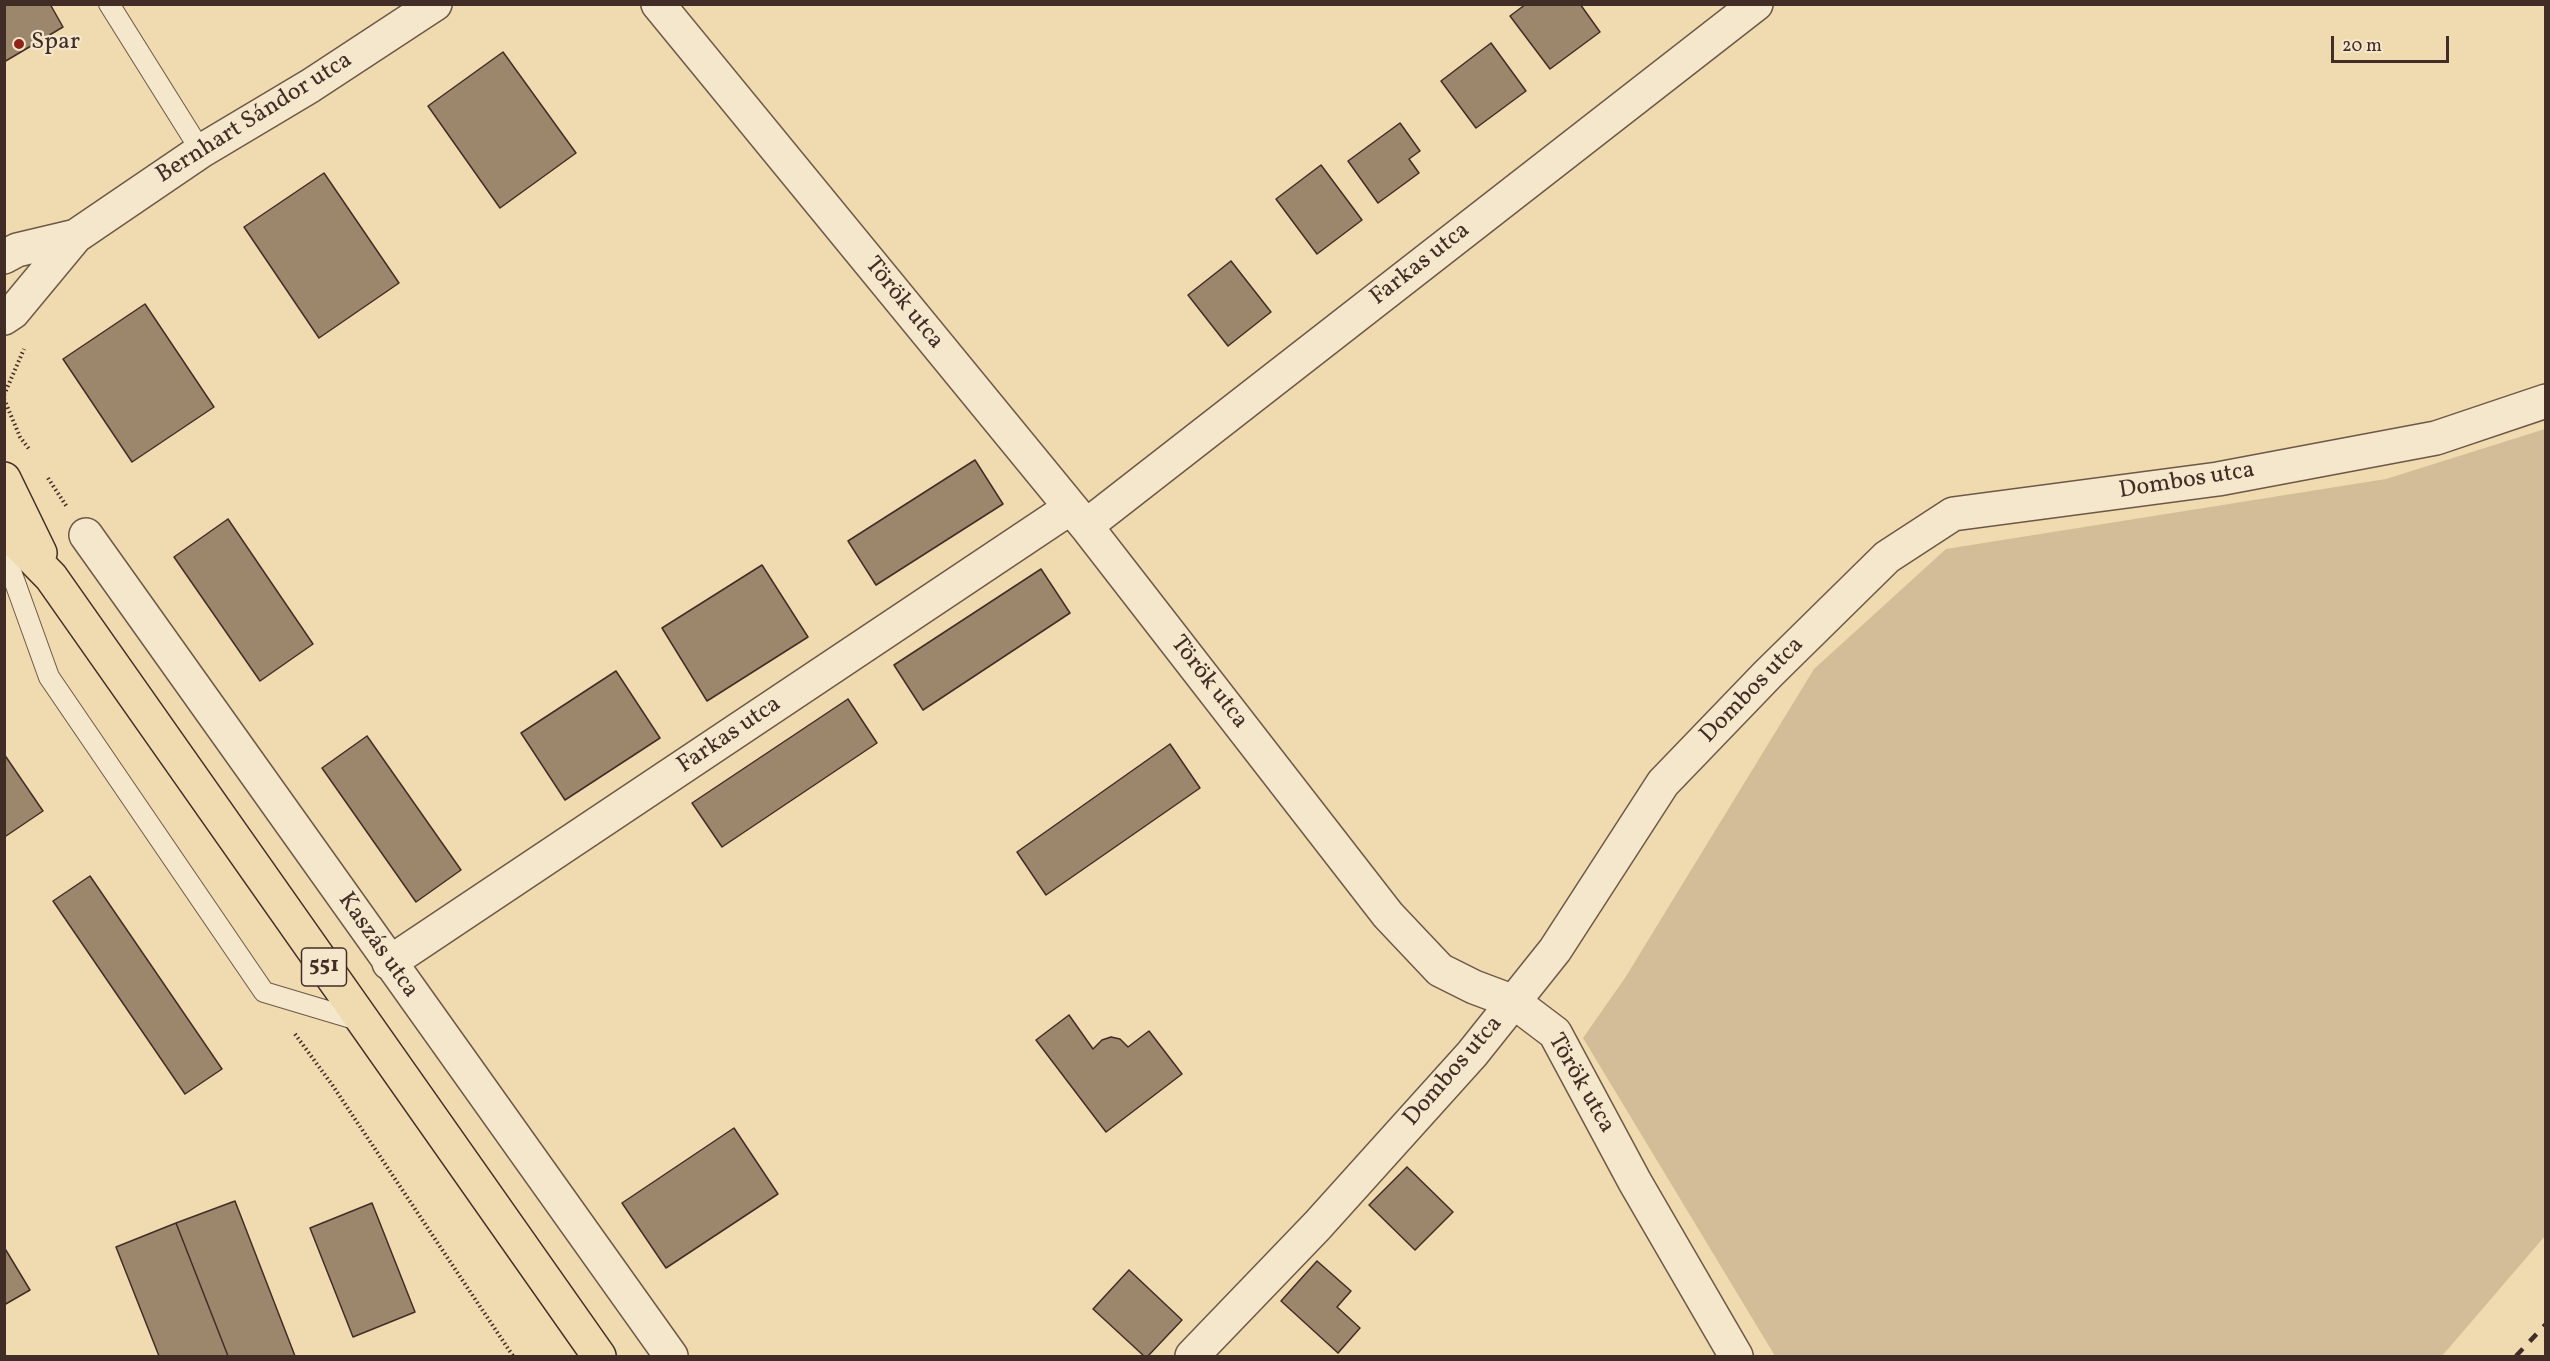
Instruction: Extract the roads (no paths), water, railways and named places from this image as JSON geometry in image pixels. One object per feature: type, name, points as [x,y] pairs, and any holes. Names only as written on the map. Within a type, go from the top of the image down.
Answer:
[{"type":"main road","name":"551","points":[[4,479],[51,577],[361,1021],[599,1356]]},
{"type":"main road","name":"551","points":[[4,529],[51,577]]},
{"type":"street","name":"Bernhart Sándor utca","points":[[4,318],[13,312],[76,236],[201,151],[310,86],[435,4]]},
{"type":"street","name":"Török utca","points":[[658,4],[1078,517],[1388,915],[1440,970],[1474,987],[1514,1002],[1555,1033],[1635,1182],[1736,1356]]},
{"type":"street","name":"Farkas utca","points":[[389,963],[1078,517],[1756,4]]},
{"type":"street","name":"Bernhart Sándor utca","points":[[4,257],[17,250],[76,236]]},
{"type":"street","name":"Dombos utca","points":[[1192,1356],[1325,1217],[1472,1054],[1555,950],[1664,783],[1768,674],[1887,558],[1953,514],[2218,478],[2436,438],[2546,400]]},
{"type":"street","name":"Kaszás utca","points":[[86,535],[671,1356]]},
{"type":"lane","points":[[109,4],[201,151]]},
{"type":"lane","points":[[4,552],[49,677],[264,992],[361,1021]]},
{"type":"railway","points":[[2516,1356],[2546,1324]]},
{"type":"place","name":"Spar","points":[[19,44]]}]
